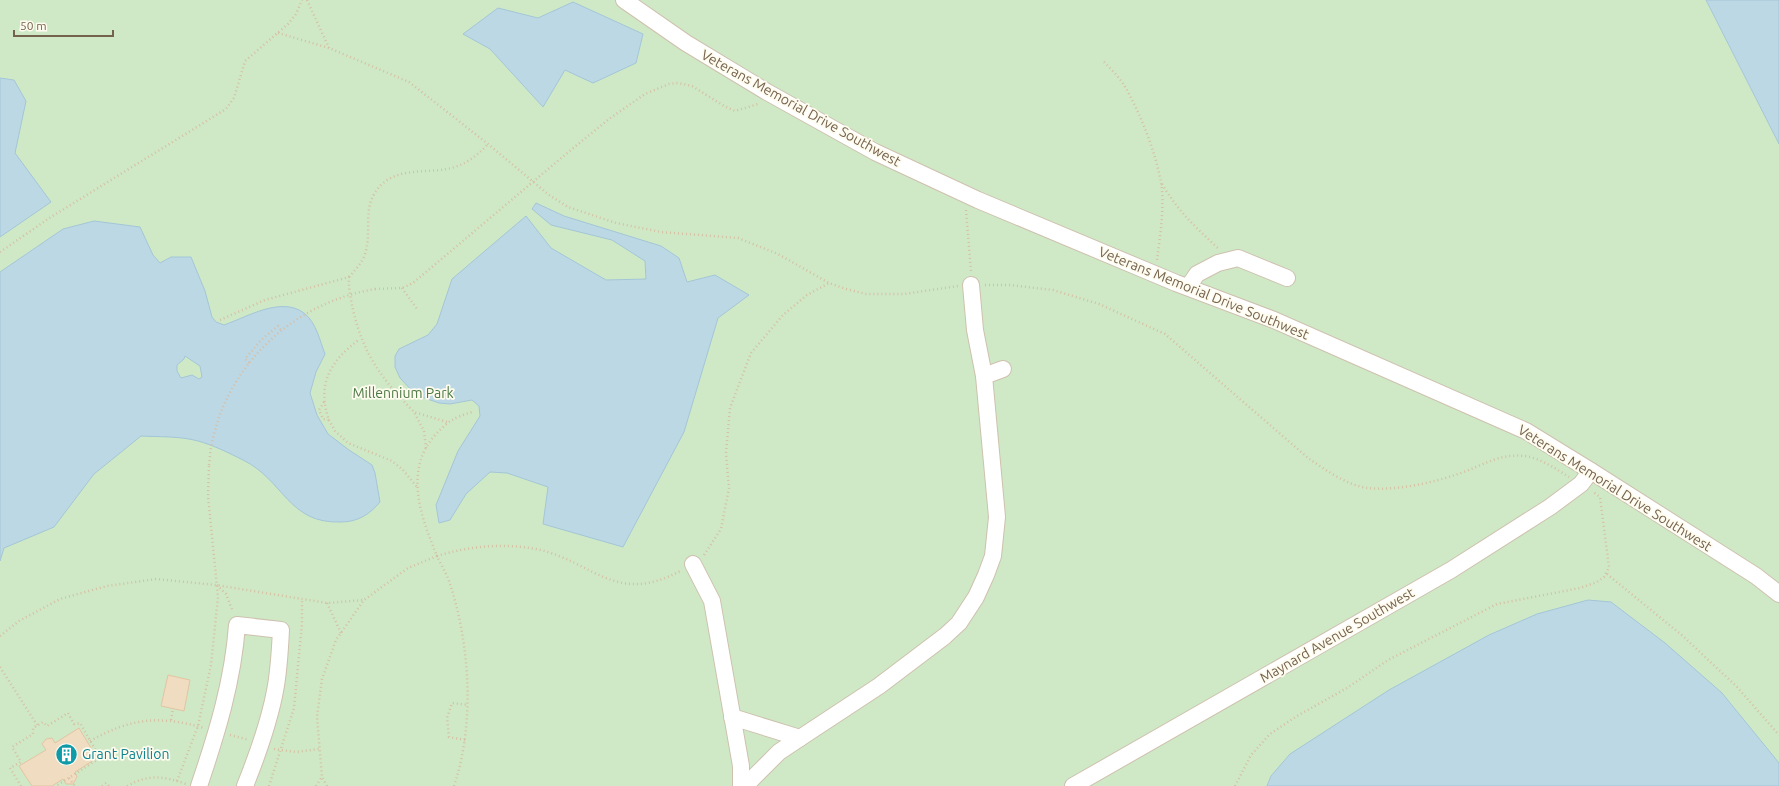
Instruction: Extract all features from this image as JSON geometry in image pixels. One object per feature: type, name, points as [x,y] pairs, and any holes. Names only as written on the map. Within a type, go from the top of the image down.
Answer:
[{"type":"street","name":"Veterans Memorial Drive Southwest","points":[[624,0],[686,43],[772,94],[875,152],[968,196],[1155,274],[1274,320],[1526,431],[1756,576],[1779,594]]},
{"type":"street","points":[[1188,287],[1198,274],[1218,263],[1238,258],[1287,278]]},
{"type":"street","points":[[745,786],[780,752],[879,686],[945,636],[959,623],[976,597],[993,556],[997,518],[984,376],[975,330],[971,285]]},
{"type":"street","points":[[984,376],[1003,369]]},
{"type":"street","name":"Maynard Avenue Southwest","points":[[1073,786],[1451,570],[1550,507],[1581,484],[1591,471]]},
{"type":"street","points":[[693,564],[712,601],[741,766],[741,786]]},
{"type":"street","points":[[199,786],[218,731],[235,655],[237,625],[281,630],[279,668],[275,692],[260,744],[245,786]]},
{"type":"street","points":[[732,717],[800,738]]},
{"type":"path","points":[[0,252],[51,217],[226,109],[234,98],[245,61],[278,33],[296,14],[302,0]]},
{"type":"path","points":[[278,33],[329,48],[307,0]]},
{"type":"path","points":[[1104,62],[1124,85],[1136,109],[1149,141],[1161,184],[1161,230],[1155,274]]},
{"type":"path","points":[[177,781],[198,726],[211,665],[218,597],[208,496],[210,448],[219,418],[228,398],[249,363],[260,349],[281,330],[314,308],[360,291],[402,288],[417,280],[609,119],[645,94],[658,88],[678,83],[692,86],[704,92],[724,106],[735,111],[763,102],[772,94]]},
{"type":"path","points":[[426,448],[424,431],[414,412],[382,377],[360,339],[348,284],[349,277],[365,254],[369,208],[378,189],[384,183],[404,173],[448,169],[466,163],[488,144]]},
{"type":"path","points":[[1161,184],[1174,204],[1189,222],[1231,260]]},
{"type":"path","points":[[968,196],[965,217],[971,285]]},
{"type":"path","points":[[220,320],[265,300],[349,277]]},
{"type":"path","points":[[326,786],[322,777],[317,717],[322,679],[336,640],[364,600],[408,568],[437,556],[459,550],[496,545],[536,549],[557,556],[606,579],[624,584],[644,584],[670,577],[693,564],[702,557],[721,530],[729,488],[726,453],[730,408],[751,353],[783,315],[807,295],[829,283]]},
{"type":"path","points":[[402,288],[417,309]]},
{"type":"path","points":[[249,363],[245,359],[262,340],[278,326],[281,330]]},
{"type":"path","points":[[360,339],[341,355],[330,370],[325,385],[324,402],[329,420],[335,431],[348,443],[392,461],[403,470],[417,488]]},
{"type":"path","points":[[324,402],[319,410],[323,420],[329,420]]},
{"type":"path","points":[[414,412],[447,422]]},
{"type":"path","points":[[454,786],[459,771],[468,705],[462,632],[450,583],[425,526],[417,488],[419,466],[426,448],[447,422],[472,412]]},
{"type":"path","points":[[1235,786],[1251,755],[1270,734],[1297,716],[1347,688],[1388,660],[1497,604],[1580,588],[1597,582],[1607,574],[1609,568],[1600,497]]},
{"type":"path","points":[[1607,574],[1684,637],[1737,687],[1779,735]]},
{"type":"path","points":[[0,636],[19,621],[60,599],[107,586],[156,579],[216,585],[327,603],[364,600]]},
{"type":"path","points":[[216,585],[226,594],[231,604],[237,625]]},
{"type":"path","points":[[269,786],[294,708],[302,624],[302,599]]},
{"type":"path","points":[[327,603],[341,633]]},
{"type":"path","points":[[0,668],[37,725]]},
{"type":"path","points":[[464,740],[449,737],[447,718],[452,703],[468,705]]},
{"type":"path","points":[[171,720],[173,709]]},
{"type":"path","points":[[21,786],[10,768],[21,762],[12,747],[33,734],[33,728],[37,725],[43,722],[47,726],[68,713],[74,724],[80,723],[100,758],[56,786]]},
{"type":"path","points":[[90,742],[107,732],[124,725],[144,720],[171,720],[218,731],[280,751],[296,752],[319,750]]},
{"type":"path","points":[[127,786],[147,777],[168,778],[192,786]]},
{"type":"path","points":[[316,786],[322,777]]},
{"type":"path","points":[[69,778],[75,786]]},
{"type":"path","points":[[102,786],[106,783],[109,786]]},
{"type":"green space","name":"Millennium Park","points":[[0,0],[1706,0],[1779,144],[1779,786],[0,786]]},
{"type":"water","points":[[1706,0],[1779,0],[1779,144]]},
{"type":"water","points":[[573,2],[643,34],[636,63],[593,83],[565,70],[543,107],[490,49],[463,34],[498,8],[538,18]]},
{"type":"water","points":[[0,78],[14,80],[26,101],[15,153],[51,202],[0,237]]},
{"type":"water","points":[[536,203],[564,216],[661,246],[679,258],[687,282],[715,275],[749,295],[718,318],[684,432],[623,547],[543,524],[548,487],[507,473],[490,472],[466,494],[450,520],[439,523],[436,505],[458,451],[480,416],[479,406],[472,400],[450,404],[439,403],[416,395],[400,378],[395,367],[395,356],[399,349],[428,335],[437,324],[452,279],[526,216],[551,248],[606,280],[646,279],[645,261],[612,240],[551,225],[532,209]]},
{"type":"water","points":[[94,221],[140,227],[153,255],[160,263],[171,257],[191,257],[205,291],[212,317],[216,322],[224,325],[253,313],[275,307],[295,308],[304,313],[315,326],[325,354],[316,372],[310,393],[317,415],[328,434],[372,465],[375,473],[380,502],[368,514],[353,521],[323,521],[309,516],[298,509],[257,468],[227,452],[191,439],[141,436],[94,474],[54,527],[4,548],[0,561],[0,272],[63,229]],"holes":[[[185,356],[200,366],[202,377],[199,379],[192,375],[181,378],[177,371],[177,365],[184,359]]]},
{"type":"water","points":[[1588,600],[1611,602],[1665,643],[1722,693],[1779,763],[1779,786],[1267,786],[1271,776],[1290,754],[1389,690],[1489,635],[1537,614]]},
{"type":"building","points":[[168,675],[190,680],[184,711],[161,706]]},
{"type":"building","name":"Grant Pavilion","points":[[79,728],[97,758],[75,772],[77,777],[73,784],[66,784],[63,779],[52,786],[32,786],[19,766],[46,750],[42,744],[46,739],[52,738],[55,743]]},
{"type":"place","name":"Grant Pavilion","points":[[67,754]]}]
